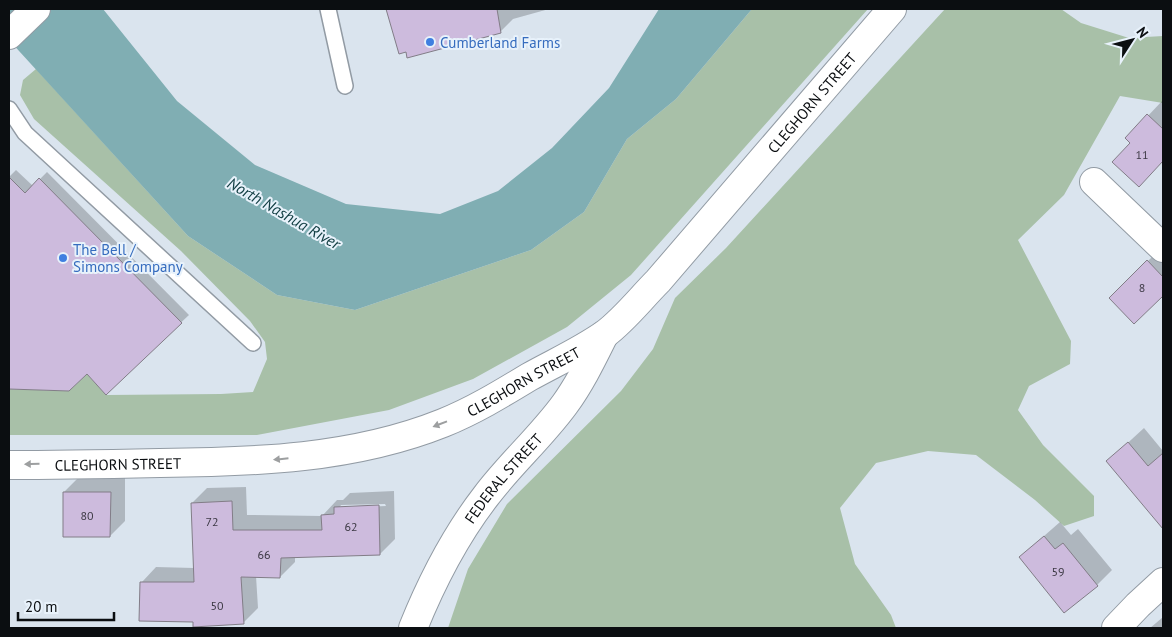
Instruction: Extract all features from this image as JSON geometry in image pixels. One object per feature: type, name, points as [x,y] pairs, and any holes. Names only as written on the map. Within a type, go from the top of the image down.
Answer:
[{"type":"street","points":[[9,35],[36,9]]},
{"type":"street","name":"CLEGHORN STREET","points":[[9,465],[242,462],[306,456],[374,444],[443,423],[475,409],[583,348],[605,334],[624,317],[658,281],[892,9]]},
{"type":"street","points":[[1094,182],[1163,248]]},
{"type":"street","name":"FEDERAL STREET","points":[[413,628],[437,574],[469,520],[487,495],[564,405],[586,371],[605,334]]},
{"type":"street","points":[[1116,628],[1163,582]]},
{"type":"lane","points":[[328,9],[345,86]]},
{"type":"lane","points":[[9,109],[25,133],[253,343]]},
{"type":"green space","points":[[752,9],[868,9],[631,275],[567,327],[473,379],[389,410],[257,435],[9,435],[9,389],[69,391],[87,374],[106,395],[253,392],[267,359],[265,342],[250,321],[181,251],[34,119],[20,95],[23,80],[36,69],[188,236],[277,295],[355,310],[531,250],[584,212],[627,139],[676,99]]},
{"type":"green space","points":[[945,9],[1061,9],[1081,23],[1129,38],[1163,36],[1163,103],[1120,96],[1064,195],[1018,240],[1071,341],[1070,364],[1029,386],[1018,410],[1043,445],[1094,496],[1094,516],[1064,526],[1035,500],[976,455],[928,451],[876,463],[840,508],[855,564],[891,615],[896,628],[448,628],[468,569],[507,504],[621,391],[653,349],[675,298],[726,248]]},
{"type":"water","name":"North Nashua River","points":[[9,9],[103,9],[177,101],[255,165],[346,204],[440,214],[498,191],[552,148],[609,88],[659,9],[752,9],[676,99],[627,139],[584,212],[531,250],[355,310],[277,295],[188,236],[9,40]]},
{"type":"building","name":"Cumberland Farms","points":[[386,9],[497,9],[501,33],[407,58],[406,52],[399,54]]},
{"type":"building","points":[[1147,114],[1163,129],[1163,161],[1139,187],[1112,162],[1130,143],[1125,138]]},
{"type":"building","name":"The Bell / Simons Company","points":[[9,177],[25,193],[39,178],[182,323],[106,395],[87,374],[69,391],[9,389]]},
{"type":"building","points":[[1147,260],[1163,277],[1163,296],[1134,324],[1109,298]]},
{"type":"building","points":[[1128,442],[1148,466],[1163,453],[1163,529],[1106,461]]},
{"type":"building","points":[[63,492],[111,492],[110,537],[63,537]]},
{"type":"building","points":[[232,501],[233,530],[322,530],[321,515],[334,514],[334,507],[379,505],[380,555],[281,558],[280,578],[241,577],[244,624],[193,627],[193,622],[139,621],[140,582],[194,582],[191,503]]},
{"type":"building","points":[[1044,536],[1055,549],[1063,543],[1098,586],[1064,613],[1019,557]]},
{"type":"place","name":"Cumberland Farms","points":[[430,42]]},
{"type":"place","name":"The Bell / Simons Company","points":[[63,258]]}]
